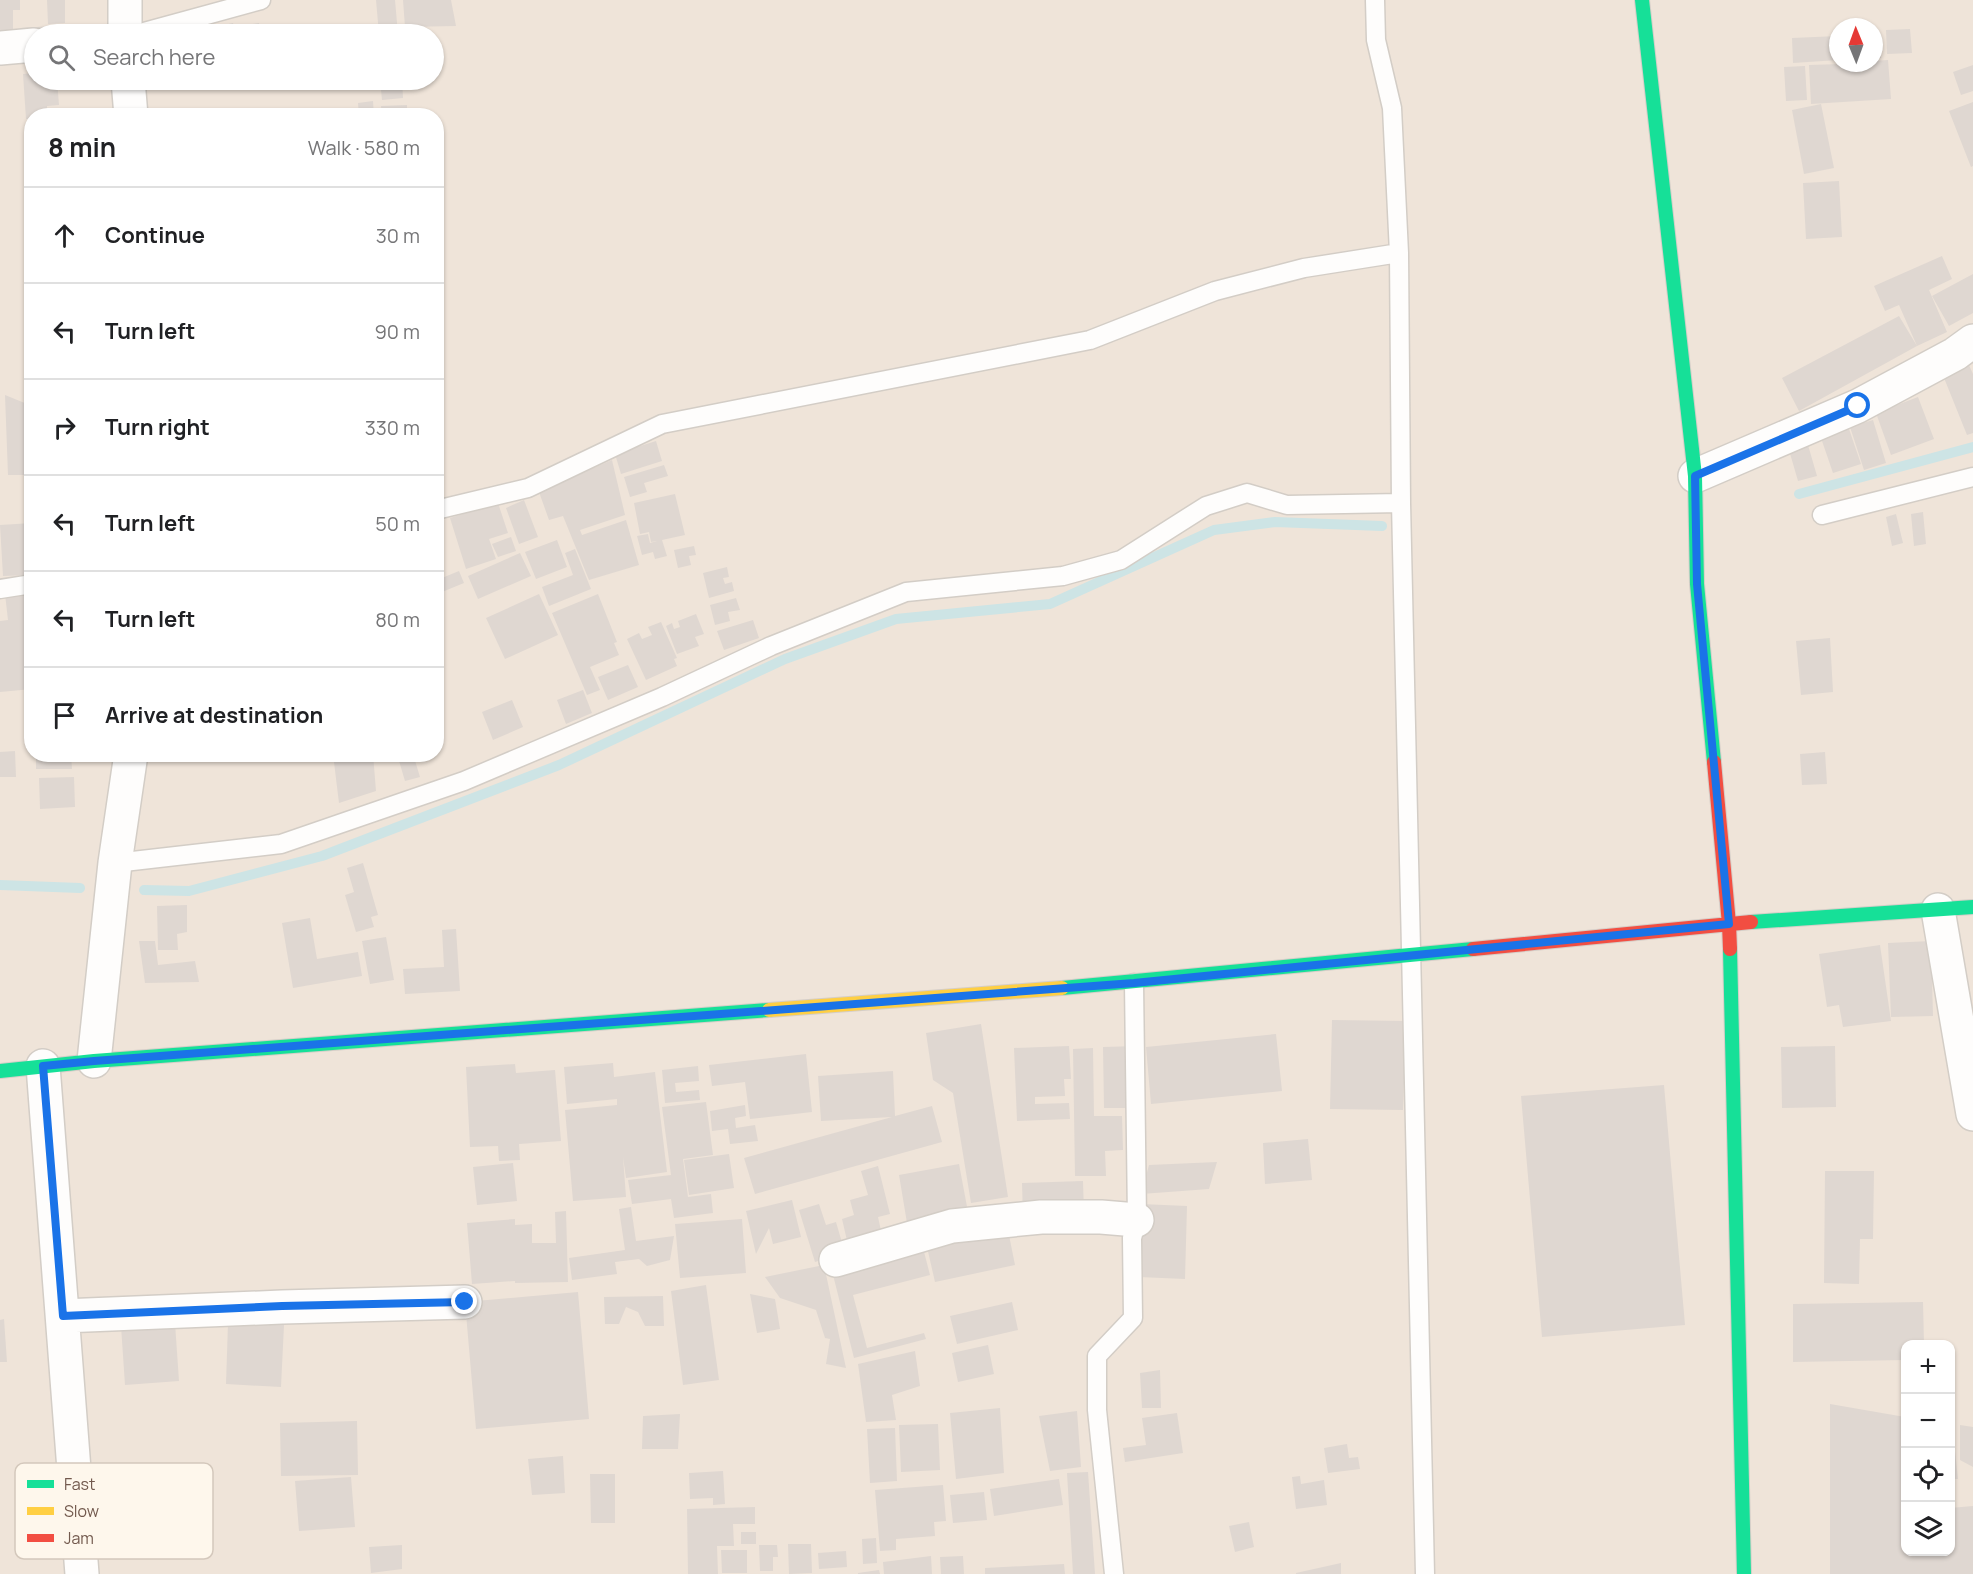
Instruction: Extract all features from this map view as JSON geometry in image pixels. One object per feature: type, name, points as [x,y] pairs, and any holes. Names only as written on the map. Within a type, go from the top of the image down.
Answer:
[{"type":"main road","points":[[1642,0],[1695,476],[1697,584],[1729,924],[1744,1574]]},
{"type":"main road","points":[[0,1071],[94,1061],[1134,983],[1729,924],[1973,907]]},
{"type":"street","points":[[125,0],[125,24]]},
{"type":"street","points":[[0,48],[24,46]]},
{"type":"street","points":[[129,90],[130,108]]},
{"type":"street","points":[[1695,476],[1858,406],[1955,354],[1973,341]]},
{"type":"street","points":[[94,1061],[115,863],[130,762]]},
{"type":"street","points":[[1938,910],[1973,1113]]},
{"type":"street","points":[[43,1066],[74,1463]]},
{"type":"street","points":[[836,1260],[952,1226],[1041,1217],[1101,1217],[1137,1220]]},
{"type":"street","points":[[63,1316],[282,1306],[465,1302]]},
{"type":"street","points":[[81,1559],[82,1574]]},
{"type":"lane","points":[[173,24],[261,0]]},
{"type":"lane","points":[[1375,0],[1376,40],[1392,108],[1399,253],[1401,503],[1425,1574]]},
{"type":"lane","points":[[444,508],[528,488],[662,424],[1090,340],[1215,291],[1304,268],[1399,253]]},
{"type":"lane","points":[[1822,515],[1973,477]]},
{"type":"lane","points":[[115,863],[281,844],[464,781],[662,697],[771,646],[906,592],[1062,576],[1121,560],[1206,506],[1247,494],[1287,505],[1401,503]]},
{"type":"lane","points":[[0,589],[24,585]]},
{"type":"lane","points":[[1114,1574],[1097,1410],[1097,1356],[1133,1318],[1132,1238],[1137,1220],[1134,983]]},
{"type":"shaded area","points":[[0,0],[1973,0],[1973,1574],[0,1574]]},
{"type":"building","points":[[0,0],[20,0],[20,10],[13,10],[13,31],[0,31]]},
{"type":"building","points":[[47,0],[65,0],[65,23],[48,24]]},
{"type":"building","points":[[376,0],[395,0],[397,24],[378,24]]},
{"type":"building","points":[[403,0],[451,0],[456,26],[405,24]]},
{"type":"building","points":[[20,28],[24,28],[24,42],[21,44]]},
{"type":"building","points":[[1910,29],[1912,53],[1887,54],[1886,30]]},
{"type":"building","points":[[1829,36],[1829,61],[1793,63],[1792,38]]},
{"type":"building","points":[[1883,60],[1888,60],[1891,99],[1811,104],[1809,65],[1829,64],[1829,72],[1883,72]]},
{"type":"building","points":[[1973,65],[1973,91],[1961,95],[1953,72]]},
{"type":"building","points":[[1805,66],[1807,100],[1786,101],[1784,67]]},
{"type":"building","points":[[24,90],[58,90],[59,105],[47,106],[47,108],[25,108]]},
{"type":"building","points":[[381,90],[403,90],[403,98],[382,100]]},
{"type":"building","points":[[373,101],[373,108],[358,108],[358,103]]},
{"type":"building","points":[[1973,102],[1973,166],[1971,167],[1949,111]]},
{"type":"building","points":[[1821,104],[1834,168],[1804,174],[1792,110]]},
{"type":"building","points":[[407,105],[407,108],[381,108],[381,106]]},
{"type":"building","points":[[1839,181],[1842,237],[1806,239],[1803,183]]},
{"type":"building","points":[[1942,256],[1952,279],[1929,290],[1947,332],[1917,346],[1899,305],[1885,311],[1874,286]]},
{"type":"building","points":[[1973,274],[1973,313],[1949,326],[1932,296]]},
{"type":"building","points":[[1899,316],[1917,346],[1799,411],[1782,378]]},
{"type":"building","points":[[1968,363],[1973,374],[1973,433],[1967,435],[1942,373]]},
{"type":"building","points":[[5,395],[24,403],[24,475],[8,475]]},
{"type":"building","points":[[1918,397],[1934,439],[1891,455],[1876,413]]},
{"type":"building","points":[[1873,420],[1886,463],[1864,470],[1850,427]]},
{"type":"building","points":[[1849,429],[1861,464],[1833,473],[1821,438]]},
{"type":"building","points":[[656,441],[662,461],[621,474],[615,454]]},
{"type":"building","points":[[1808,445],[1817,476],[1798,481],[1789,450]]},
{"type":"building","points":[[612,460],[625,515],[580,530],[582,535],[626,520],[639,565],[589,580],[563,516],[549,520],[539,492]]},
{"type":"building","points":[[664,465],[668,476],[644,483],[647,492],[630,497],[624,477]]},
{"type":"building","points":[[675,494],[685,535],[662,540],[667,556],[655,559],[653,552],[642,555],[637,536],[648,534],[650,543],[657,541],[651,542],[649,532],[640,534],[634,503]]},
{"type":"building","points":[[524,500],[538,537],[519,544],[506,508]]},
{"type":"building","points":[[498,503],[508,533],[489,539],[496,559],[466,569],[450,518]]},
{"type":"building","points":[[1923,512],[1926,544],[1914,546],[1911,514]]},
{"type":"building","points":[[1896,514],[1903,543],[1892,546],[1886,517]]},
{"type":"building","points":[[24,524],[24,575],[3,576],[0,525]]},
{"type":"building","points":[[511,537],[516,551],[498,557],[492,544]]},
{"type":"building","points":[[557,540],[567,567],[536,579],[525,552]]},
{"type":"building","points":[[694,546],[696,555],[689,556],[691,565],[678,568],[674,550]]},
{"type":"building","points":[[575,549],[591,589],[549,606],[542,587],[573,575],[565,553]]},
{"type":"building","points":[[520,553],[531,576],[478,599],[468,576]]},
{"type":"building","points":[[727,567],[729,577],[723,578],[725,584],[732,582],[734,591],[709,598],[703,573]]},
{"type":"building","points":[[459,571],[464,583],[444,591],[444,577]]},
{"type":"building","points":[[24,592],[24,690],[0,692],[0,621],[8,620],[5,594]]},
{"type":"building","points":[[539,594],[558,635],[505,659],[486,618]]},
{"type":"building","points":[[598,594],[617,642],[614,643],[619,655],[590,667],[600,690],[587,695],[552,613]]},
{"type":"building","points":[[736,598],[740,610],[728,612],[730,621],[715,625],[710,605]]},
{"type":"building","points":[[696,614],[704,634],[695,637],[699,646],[677,654],[666,626],[672,623],[674,629],[680,627],[678,621]]},
{"type":"building","points":[[753,620],[759,638],[724,650],[717,631]]},
{"type":"building","points":[[661,622],[677,658],[674,659],[677,666],[646,680],[627,639],[639,633],[642,639],[652,635],[648,627]]},
{"type":"building","points":[[1830,638],[1833,692],[1801,695],[1796,641]]},
{"type":"building","points":[[628,665],[638,687],[608,700],[598,677]]},
{"type":"building","points":[[583,690],[592,713],[566,724],[557,700]]},
{"type":"building","points":[[512,700],[523,727],[493,740],[482,712]]},
{"type":"building","points":[[15,751],[16,777],[0,777],[0,752]]},
{"type":"building","points":[[1825,752],[1827,784],[1802,785],[1800,754]]},
{"type":"building","points":[[36,762],[72,762],[72,769],[36,769]]},
{"type":"building","points":[[334,762],[374,762],[376,791],[339,803]]},
{"type":"building","points":[[399,762],[415,762],[420,777],[405,781]]},
{"type":"building","points":[[74,777],[75,807],[40,809],[39,778]]},
{"type":"building","points":[[363,863],[378,915],[371,917],[374,927],[356,932],[345,895],[354,892],[347,868]]},
{"type":"building","points":[[187,905],[187,932],[177,934],[178,950],[158,950],[157,906]]},
{"type":"building","points":[[310,918],[317,959],[358,952],[362,976],[293,988],[282,923]]},
{"type":"building","points":[[456,929],[460,991],[405,994],[403,969],[444,967],[442,930]]},
{"type":"building","points":[[386,937],[394,980],[370,984],[362,941]]},
{"type":"building","points":[[139,941],[155,941],[158,965],[195,961],[199,982],[145,983]]},
{"type":"building","points":[[1931,941],[1933,1016],[1891,1017],[1888,943]]},
{"type":"building","points":[[1880,945],[1891,1021],[1843,1027],[1839,1005],[1827,1007],[1819,954]]},
{"type":"building","points":[[1332,1020],[1406,1021],[1403,1110],[1330,1109]]},
{"type":"building","points":[[981,1024],[1008,1197],[971,1203],[953,1093],[933,1080],[926,1033]]},
{"type":"building","points":[[1276,1034],[1282,1091],[1151,1104],[1146,1047]]},
{"type":"building","points":[[1069,1046],[1071,1079],[1064,1079],[1065,1096],[1035,1097],[1035,1104],[1069,1103],[1070,1119],[1017,1121],[1014,1048]]},
{"type":"building","points":[[1138,1046],[1139,1108],[1104,1108],[1103,1047]]},
{"type":"building","points":[[1835,1046],[1836,1107],[1782,1108],[1781,1047]]},
{"type":"building","points":[[1093,1048],[1094,1116],[1122,1116],[1123,1150],[1105,1151],[1106,1176],[1075,1176],[1073,1049]]},
{"type":"building","points":[[806,1054],[812,1112],[750,1119],[745,1082],[712,1086],[709,1065]]},
{"type":"building","points":[[613,1063],[614,1077],[655,1072],[667,1172],[626,1178],[623,1157],[626,1197],[573,1201],[565,1110],[617,1105],[617,1099],[567,1104],[564,1067]]},
{"type":"building","points":[[515,1064],[516,1073],[555,1070],[561,1141],[519,1144],[520,1160],[499,1161],[498,1146],[470,1147],[466,1067]]},
{"type":"building","points":[[698,1066],[699,1081],[675,1083],[676,1092],[699,1090],[700,1100],[665,1103],[662,1070]]},
{"type":"building","points":[[893,1071],[895,1116],[932,1106],[942,1142],[755,1194],[744,1158],[892,1117],[821,1121],[818,1076]]},
{"type":"building","points":[[1664,1085],[1685,1325],[1542,1337],[1521,1096]]},
{"type":"building","points":[[706,1102],[713,1155],[683,1159],[688,1197],[711,1194],[713,1213],[674,1218],[671,1199],[632,1204],[628,1180],[671,1175],[662,1107]]},
{"type":"building","points":[[745,1105],[746,1116],[735,1118],[736,1128],[755,1125],[758,1141],[730,1144],[728,1129],[712,1131],[710,1111]]},
{"type":"building","points":[[1308,1139],[1312,1180],[1265,1184],[1263,1143]]},
{"type":"building","points":[[729,1154],[734,1188],[689,1195],[684,1160]]},
{"type":"building","points":[[1217,1162],[1209,1189],[1141,1194],[1149,1165]]},
{"type":"building","points":[[513,1163],[517,1201],[477,1205],[473,1167]]},
{"type":"building","points":[[959,1164],[968,1212],[907,1223],[899,1175]]},
{"type":"building","points":[[878,1166],[890,1214],[878,1217],[883,1240],[849,1249],[842,1219],[854,1215],[850,1200],[868,1195],[861,1171]]},
{"type":"building","points":[[1825,1171],[1874,1171],[1873,1239],[1860,1239],[1859,1284],[1824,1283]]},
{"type":"building","points":[[1083,1181],[1084,1215],[1023,1217],[1022,1183]]},
{"type":"building","points":[[792,1200],[801,1237],[773,1244],[769,1228],[756,1254],[746,1211]]},
{"type":"building","points":[[819,1204],[826,1225],[836,1222],[845,1253],[815,1262],[799,1210]]},
{"type":"building","points":[[1141,1204],[1187,1206],[1185,1279],[1139,1277]]},
{"type":"building","points":[[631,1207],[636,1241],[674,1236],[670,1260],[647,1266],[639,1259],[615,1262],[617,1274],[572,1280],[569,1258],[625,1250],[619,1209]]},
{"type":"building","points":[[566,1211],[568,1282],[515,1283],[515,1281],[472,1284],[467,1223],[515,1219],[515,1225],[532,1224],[532,1243],[556,1243],[555,1212]]},
{"type":"building","points":[[742,1219],[746,1273],[680,1278],[675,1224]]},
{"type":"building","points":[[1008,1230],[1015,1265],[935,1282],[927,1247]]},
{"type":"building","points":[[922,1244],[930,1275],[853,1295],[867,1348],[924,1333],[926,1339],[854,1358],[831,1267]]},
{"type":"building","points":[[824,1265],[846,1368],[826,1364],[830,1339],[825,1338],[816,1310],[780,1298],[765,1277]]},
{"type":"building","points":[[706,1285],[719,1380],[683,1385],[671,1291]]},
{"type":"building","points":[[578,1292],[589,1419],[476,1429],[465,1302]]},
{"type":"building","points":[[750,1294],[775,1299],[780,1329],[757,1333]]},
{"type":"building","points":[[663,1296],[664,1326],[645,1326],[638,1312],[626,1307],[619,1324],[605,1324],[604,1297]]},
{"type":"building","points":[[1012,1302],[1018,1330],[957,1344],[950,1316]]},
{"type":"building","points":[[1923,1302],[1924,1340],[1901,1340],[1901,1360],[1793,1362],[1793,1304]]},
{"type":"building","points":[[4,1319],[7,1362],[0,1362],[0,1320]]},
{"type":"building","points":[[175,1323],[179,1381],[125,1385],[121,1326]]},
{"type":"building","points":[[228,1323],[284,1325],[281,1387],[226,1384]]},
{"type":"building","points":[[988,1345],[994,1374],[958,1382],[952,1353]]},
{"type":"building","points":[[915,1351],[920,1386],[892,1395],[896,1420],[866,1422],[858,1364]]},
{"type":"building","points":[[1160,1370],[1161,1408],[1142,1408],[1140,1373]]},
{"type":"building","points":[[1830,1404],[1901,1416],[1901,1556],[1955,1556],[1955,1508],[1973,1506],[1973,1574],[1830,1574]]},
{"type":"building","points":[[1000,1408],[1004,1473],[956,1479],[950,1413]]},
{"type":"building","points":[[1077,1411],[1081,1467],[1050,1471],[1039,1416]]},
{"type":"building","points":[[1177,1413],[1183,1453],[1125,1462],[1123,1448],[1146,1445],[1142,1418]]},
{"type":"building","points":[[680,1414],[678,1449],[642,1449],[643,1416]]},
{"type":"building","points":[[357,1421],[358,1475],[281,1476],[280,1423]]},
{"type":"building","points":[[938,1424],[940,1470],[901,1472],[899,1425]]},
{"type":"building","points":[[1960,1425],[1973,1427],[1973,1467],[1960,1460]]},
{"type":"building","points":[[895,1428],[897,1481],[870,1483],[867,1429]]},
{"type":"building","points":[[1347,1444],[1349,1458],[1358,1457],[1360,1469],[1328,1473],[1324,1448]]},
{"type":"building","points":[[1955,1451],[1958,1479],[1955,1479]]},
{"type":"building","points":[[563,1456],[565,1493],[532,1495],[528,1459]]},
{"type":"building","points":[[723,1471],[725,1504],[713,1505],[713,1498],[690,1499],[689,1473]]},
{"type":"building","points":[[1088,1472],[1095,1574],[1073,1574],[1067,1473]]},
{"type":"building","points":[[590,1474],[615,1474],[615,1523],[591,1523]]},
{"type":"building","points":[[1300,1476],[1301,1484],[1324,1480],[1327,1505],[1296,1509],[1292,1477]]},
{"type":"building","points":[[351,1477],[355,1527],[299,1531],[295,1481]]},
{"type":"building","points":[[1059,1479],[1063,1505],[994,1516],[990,1489]]},
{"type":"building","points":[[943,1485],[946,1521],[934,1522],[935,1536],[896,1539],[896,1550],[880,1551],[875,1490]]},
{"type":"building","points":[[984,1492],[987,1520],[953,1523],[950,1495]]},
{"type":"building","points":[[755,1507],[755,1524],[733,1524],[734,1546],[717,1546],[718,1574],[688,1574],[687,1509]]},
{"type":"building","points":[[1249,1522],[1254,1547],[1235,1552],[1229,1526]]},
{"type":"building","points":[[741,1532],[756,1532],[756,1544],[741,1544]]},
{"type":"building","points":[[876,1538],[877,1563],[863,1564],[862,1539]]},
{"type":"building","points":[[788,1544],[811,1544],[812,1573],[789,1574]]},
{"type":"building","points":[[402,1545],[402,1569],[371,1573],[369,1547]]},
{"type":"building","points":[[759,1545],[777,1545],[778,1557],[773,1557],[773,1571],[760,1571]]},
{"type":"building","points":[[721,1550],[747,1550],[747,1573],[722,1573]]},
{"type":"building","points":[[846,1551],[847,1567],[819,1569],[818,1553]]},
{"type":"building","points":[[931,1556],[932,1574],[884,1574],[883,1562]]},
{"type":"building","points":[[963,1556],[964,1574],[941,1574],[940,1557]]},
{"type":"building","points":[[1341,1563],[1341,1574],[1296,1574],[1296,1573]]},
{"type":"building","points":[[1064,1564],[1065,1574],[985,1574],[985,1568]]},
{"type":"building","points":[[879,1570],[880,1574],[858,1574],[858,1573]]},
{"type":"waterway","points":[[1799,494],[1973,447]]},
{"type":"waterway","points":[[144,890],[189,891],[322,856],[559,765],[785,659],[896,619],[1050,604],[1214,530],[1275,522],[1382,526]]},
{"type":"waterway","points":[[0,885],[80,888]]},
{"type":"traffic: fast","points":[[1642,0],[1695,476],[1697,584],[1714,762]]},
{"type":"traffic: fast","points":[[1751,922],[1973,907]]},
{"type":"traffic: fast","points":[[1062,988],[1473,949]]},
{"type":"traffic: fast","points":[[1730,949],[1744,1574]]},
{"type":"traffic: fast","points":[[0,1071],[94,1061],[769,1010]]},
{"type":"traffic: slow","points":[[769,1010],[1062,988]]},
{"type":"traffic: jam","points":[[1714,762],[1730,949]]},
{"type":"traffic: jam","points":[[1473,949],[1751,922]]},
{"type":"route","points":[[465,1302],[282,1306],[63,1316],[43,1066],[1134,983],[1729,924],[1697,584],[1695,476],[1858,406]]}]
